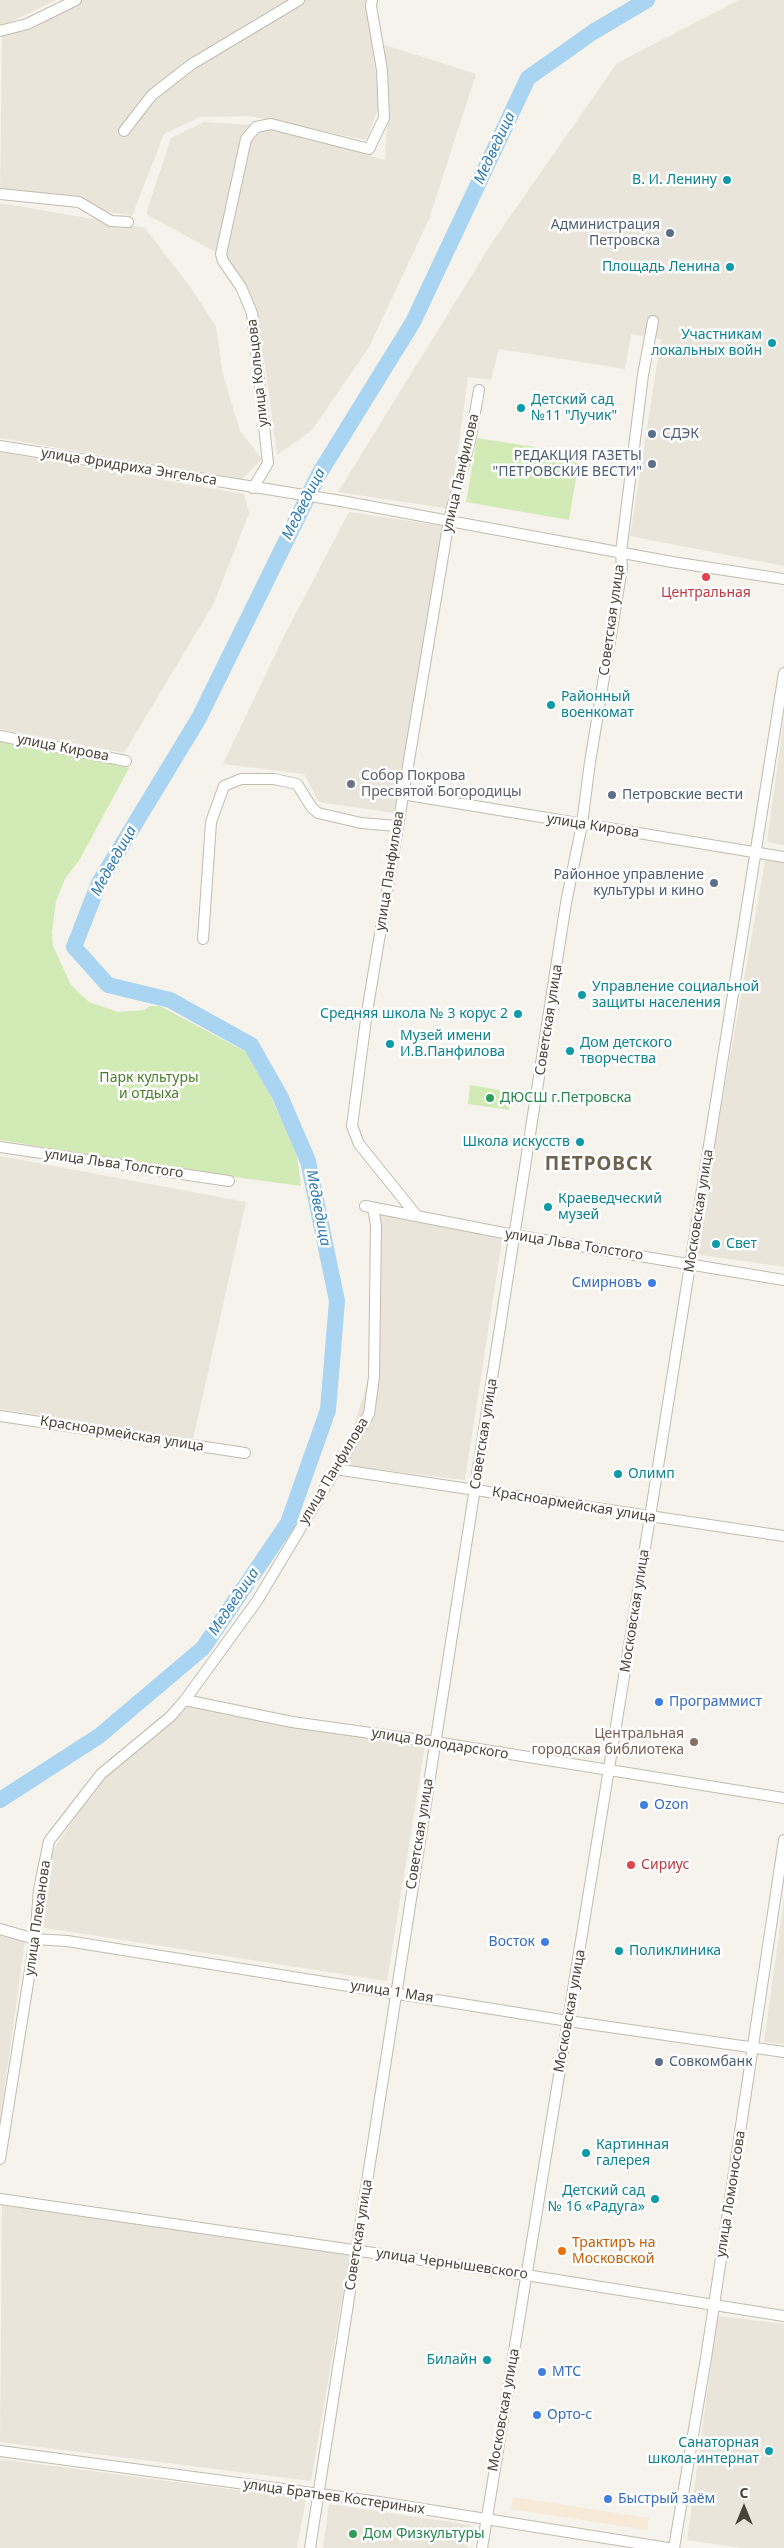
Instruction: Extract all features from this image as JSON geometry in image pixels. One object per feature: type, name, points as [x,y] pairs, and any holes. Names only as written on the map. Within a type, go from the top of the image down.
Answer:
[{"type":"street","points":[[0,31],[27,24],[76,0]]},
{"type":"street","points":[[124,131],[152,95],[192,64],[299,0]]},
{"type":"street","name":"улица Кольцова","points":[[255,488],[268,463],[252,313],[241,287],[223,261],[221,254],[246,139],[256,127],[271,124],[369,149],[384,118],[382,70],[371,6],[372,0]]},
{"type":"street","points":[[0,194],[79,202],[111,221],[128,222]]},
{"type":"street","name":"Советская улица","points":[[310,2548],[566,903],[582,824],[590,762],[622,568],[621,552],[643,375],[653,321]]},
{"type":"street","name":"улица Панфилова","points":[[417,1216],[358,1144],[352,1126],[367,1012],[449,520],[470,441],[479,390]]},
{"type":"street","name":"улица Фридриха Энгельса","points":[[0,446],[449,520]]},
{"type":"street","points":[[449,520],[621,552],[784,579]]},
{"type":"street","name":"Московская улица","points":[[482,2548],[691,1264],[784,673]]},
{"type":"street","name":"улица Кирова","points":[[0,736],[126,761]]},
{"type":"street","points":[[203,939],[211,822],[224,786],[242,779],[274,779],[298,784],[312,808],[318,812],[361,823],[397,826]]},
{"type":"street","name":"улица Кирова","points":[[402,794],[784,857]]},
{"type":"street","name":"улица Льва Толстого","points":[[0,1147],[229,1181]]},
{"type":"street","name":"улица Панфилова","points":[[185,1700],[258,1601],[369,1414],[374,1377],[376,1225],[369,1207]]},
{"type":"street","name":"улица Льва Толстого","points":[[369,1207],[514,1236],[784,1280]]},
{"type":"street","name":"Красноармейская улица","points":[[0,1416],[245,1453]]},
{"type":"street","name":"Красноармейская улица","points":[[335,1469],[784,1536]]},
{"type":"street","name":"улица Володарского","points":[[185,1700],[292,1722],[434,1742],[784,1798]]},
{"type":"street","name":"улица Плеханова","points":[[0,2159],[36,1938],[39,1890],[49,1841],[101,1774],[170,1717],[185,1700]]},
{"type":"street","name":"улица Ломоносова","points":[[674,2548],[714,2304],[784,1840]]},
{"type":"street","name":"улица 1 Мая","points":[[0,1930],[36,1938],[67,1941],[568,2021],[784,2052]]},
{"type":"street","name":"улица Чернышевского","points":[[0,2199],[526,2275],[784,2316]]},
{"type":"street","name":"улица Братьев Костериных","points":[[0,2451],[487,2518],[668,2548]]},
{"type":"shaded area","points":[[0,0],[56,0],[0,27]]},
{"type":"shaded area","points":[[73,0],[366,0],[380,104],[366,140],[250,116],[200,117],[164,134],[132,216],[0,192],[2,36]]},
{"type":"shaded area","points":[[739,0],[784,0],[784,566],[630,536],[661,339],[631,334],[625,369],[499,349],[491,380],[468,377],[450,509],[338,492],[493,241],[617,63]]},
{"type":"shaded area","points":[[382,44],[476,74],[429,219],[369,347],[312,430],[277,455],[265,364],[248,288],[223,256],[146,214],[171,138],[204,122],[270,126],[385,160],[389,90]]},
{"type":"shaded area","points":[[0,203],[145,228],[191,288],[216,327],[223,375],[240,431],[262,459],[242,479],[0,438]]},
{"type":"shaded area","points":[[0,452],[244,494],[249,513],[214,603],[124,753],[0,729]]},
{"type":"shaded area","points":[[349,512],[445,526],[394,813],[319,802],[304,774],[223,764],[283,638]]},
{"type":"shaded area","points":[[784,719],[784,845],[767,842]]},
{"type":"shaded area","points":[[766,856],[784,859],[784,1267],[695,1254]]},
{"type":"shaded area","points":[[0,1156],[246,1202],[193,1439],[0,1409]]},
{"type":"shaded area","points":[[378,1208],[503,1234],[465,1480],[342,1465],[371,1370]]},
{"type":"shaded area","points":[[180,1703],[425,1745],[387,1981],[39,1927],[50,1854],[107,1771]]},
{"type":"shaded area","points":[[784,1898],[784,2044],[764,2042]]},
{"type":"shaded area","points":[[0,1929],[26,1934],[0,2120]]},
{"type":"shaded area","points":[[2,2205],[351,2246],[311,2481],[0,2442]]},
{"type":"shaded area","points":[[718,2316],[784,2324],[784,2548],[742,2548],[687,2540]]},
{"type":"shaded area","points":[[0,2459],[306,2499],[297,2548],[0,2548]]},
{"type":"shaded area","points":[[513,2497],[649,2518],[647,2530],[511,2509]]},
{"type":"shaded area","points":[[329,2504],[471,2525],[467,2548],[323,2548]]},
{"type":"green space","points":[[477,438],[580,454],[569,520],[466,502]]},
{"type":"green space","name":"Парк культуры и отдыха","points":[[0,740],[129,768],[80,859],[65,879],[56,901],[52,932],[53,946],[71,985],[89,1002],[118,1012],[144,1010],[150,1006],[160,1006],[250,1054],[296,1149],[301,1186],[212,1174],[0,1140]]},
{"type":"green space","name":"ДЮСШ г.Петровска","points":[[470,1085],[512,1092],[509,1110],[468,1104]]},
{"type":"waterway","name":"Медведица","points":[[0,1800],[99,1736],[203,1648],[288,1523],[328,1410],[337,1301],[308,1161],[280,1096],[251,1045],[170,1000],[108,985],[74,947],[99,883],[199,718],[319,474],[413,322],[528,78],[593,32],[647,0]]},
{"type":"place","name":"В. И. Ленину","points":[[727,180]]},
{"type":"place","name":"Администрация Петровска","points":[[670,233]]},
{"type":"place","name":"Площадь Ленина","points":[[730,267]]},
{"type":"place","name":"Участникам локальных войн","points":[[772,343]]},
{"type":"place","name":"Детский сад №11 \"Лучик\"","points":[[521,408]]},
{"type":"place","name":"СДЭК","points":[[652,434]]},
{"type":"place","name":"РЕДАКЦИЯ ГАЗЕТЫ \"ПЕТРОВСКИЕ ВЕСТИ\"","points":[[652,464]]},
{"type":"place","name":"Центральная","points":[[706,577]]},
{"type":"place","name":"Районный военкомат","points":[[551,705]]},
{"type":"place","name":"Собор Покрова Пресвятой Богородицы","points":[[351,784]]},
{"type":"place","name":"Петровские вести","points":[[612,795]]},
{"type":"place","name":"Районное управление культуры и кино","points":[[714,883]]},
{"type":"place","name":"Управление социальной защиты населения","points":[[582,995]]},
{"type":"place","name":"Средняя школа № 3 корус 2","points":[[518,1014]]},
{"type":"place","name":"Музей имени И.В.Панфилова","points":[[390,1044]]},
{"type":"place","name":"Дом детского творчества","points":[[570,1051]]},
{"type":"place","name":"ДЮСШ г.Петровска","points":[[490,1098]]},
{"type":"place","name":"Школа искусств","points":[[580,1142]]},
{"type":"place","name":"Краеведческий музей","points":[[548,1207]]},
{"type":"place","name":"Свет","points":[[716,1244]]},
{"type":"place","name":"Смирновъ","points":[[652,1283]]},
{"type":"place","name":"Олимп","points":[[618,1474]]},
{"type":"place","name":"Программист","points":[[659,1702]]},
{"type":"place","name":"Центральная городская библиотека","points":[[694,1742]]},
{"type":"place","name":"Ozon","points":[[644,1805]]},
{"type":"place","name":"Сириус","points":[[631,1865]]},
{"type":"place","name":"Восток","points":[[545,1942]]},
{"type":"place","name":"Поликлиника","points":[[619,1951]]},
{"type":"place","name":"Совкомбанк","points":[[659,2062]]},
{"type":"place","name":"Картинная галерея","points":[[586,2153]]},
{"type":"place","name":"Детский сад № 16 «Радуга»","points":[[655,2199]]},
{"type":"place","name":"Трактиръ на Московской","points":[[562,2251]]},
{"type":"place","name":"Билайн","points":[[487,2360]]},
{"type":"place","name":"МТС","points":[[542,2372]]},
{"type":"place","name":"Орто-с","points":[[537,2415]]},
{"type":"place","name":"Санаторная школа-интернат","points":[[769,2451]]},
{"type":"place","name":"Быстрый заём","points":[[608,2499]]},
{"type":"place","name":"Дом Физкультуры","points":[[353,2534]]},
{"type":"district","name":"ПЕТРОВСК","points":[[599,1165]]}]
